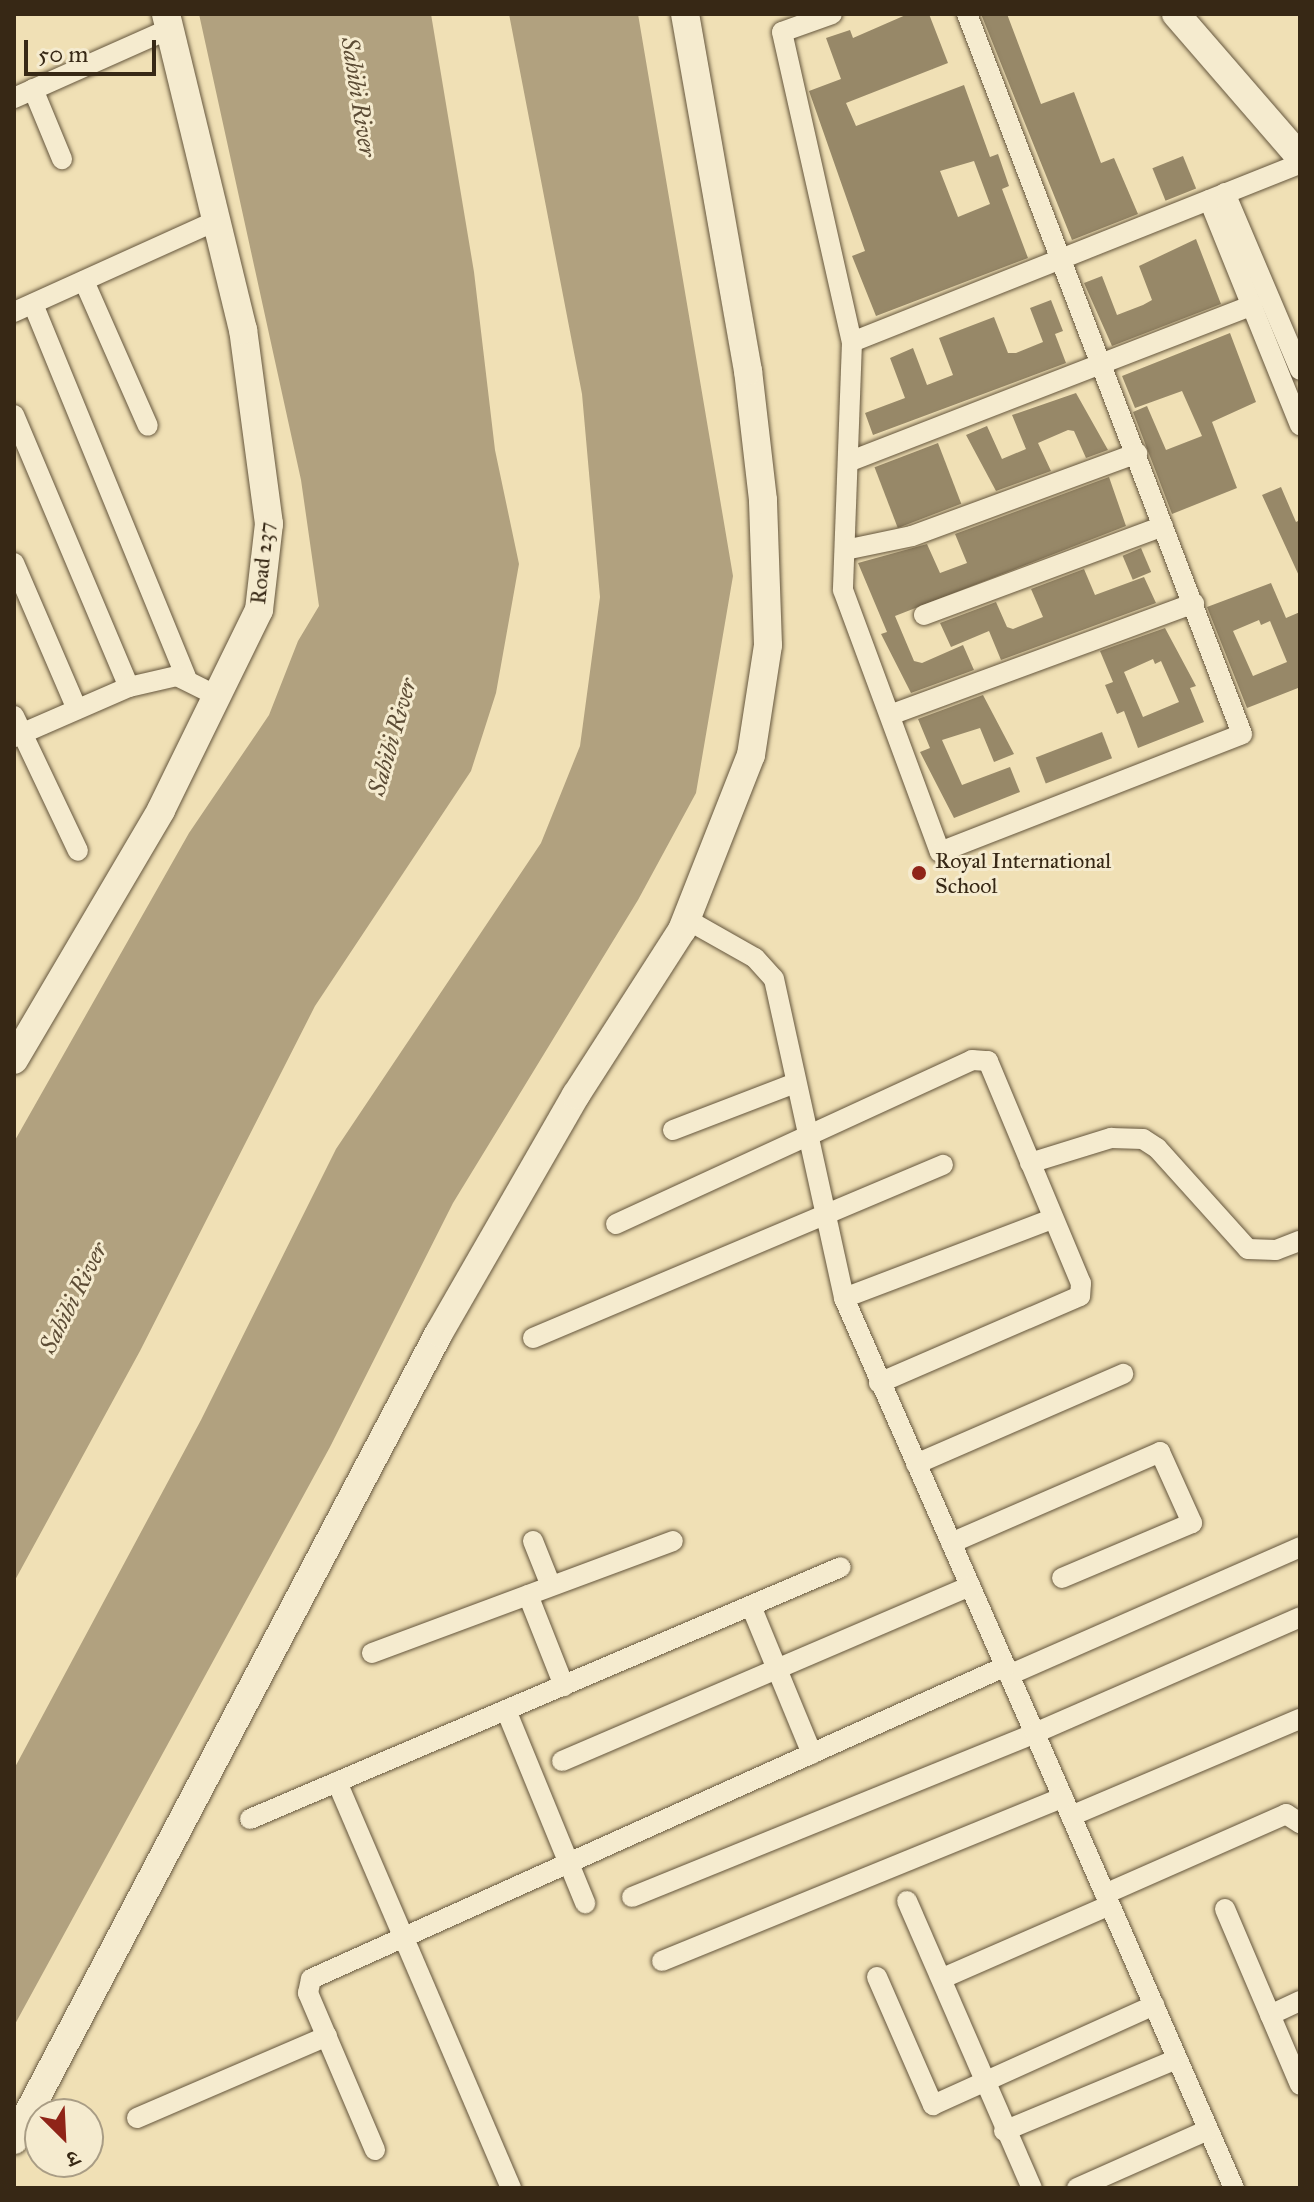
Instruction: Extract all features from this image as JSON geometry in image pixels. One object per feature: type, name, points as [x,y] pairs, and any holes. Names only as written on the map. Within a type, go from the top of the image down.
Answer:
[{"type":"street","points":[[14,2140],[439,1333],[576,1095],[686,919],[751,755],[768,645],[769,592],[748,371],[685,14]]},
{"type":"street","points":[[832,14],[782,32],[852,342],[843,590],[940,852],[1242,734],[967,14]]},
{"type":"street","points":[[1176,14],[1300,157]]},
{"type":"street","points":[[62,159],[23,94],[168,21]]},
{"type":"street","name":"Road 237","points":[[14,1060],[161,810],[259,610],[269,524],[243,330],[168,21]]},
{"type":"street","points":[[852,342],[1300,164]]},
{"type":"street","points":[[1217,196],[1253,305],[1300,425]]},
{"type":"street","points":[[1217,196],[1300,370]]},
{"type":"street","points":[[216,221],[23,308],[186,677],[217,696]]},
{"type":"street","points":[[84,281],[148,426]]},
{"type":"street","points":[[848,462],[1253,305]]},
{"type":"street","points":[[14,415],[129,687]]},
{"type":"street","points":[[845,550],[912,536],[1137,453]]},
{"type":"street","points":[[924,615],[1163,526]]},
{"type":"street","points":[[14,563],[77,709]]},
{"type":"street","points":[[890,715],[1194,603]]},
{"type":"street","points":[[78,851],[16,729],[77,709],[129,687],[186,677]]},
{"type":"street","points":[[686,919],[768,969],[844,1298],[1234,2188]]},
{"type":"street","points":[[616,1224],[805,1135],[981,1058],[993,1068],[1052,1219],[1081,1283],[1080,1296],[879,1383]]},
{"type":"street","points":[[673,1130],[793,1084]]},
{"type":"street","points":[[1030,1163],[1111,1138],[1143,1139],[1172,1164],[1248,1249],[1276,1250],[1300,1241]]},
{"type":"street","points":[[533,1338],[943,1165]]},
{"type":"street","points":[[844,1298],[1052,1219]]},
{"type":"street","points":[[916,1464],[1123,1374]]},
{"type":"street","points":[[951,1543],[1160,1452],[1192,1523],[1062,1578]]},
{"type":"street","points":[[533,1541],[551,1586]]},
{"type":"street","points":[[372,1653],[673,1541]]},
{"type":"street","points":[[375,2150],[308,1993],[311,1979],[567,1861],[1300,1547]]},
{"type":"street","points":[[250,1819],[841,1567]]},
{"type":"street","points":[[562,1761],[970,1586]]},
{"type":"street","points":[[528,1595],[564,1686]]},
{"type":"street","points":[[751,1606],[812,1754]]},
{"type":"street","points":[[632,1897],[1035,1733],[1300,1617]]},
{"type":"street","points":[[506,1710],[585,1903]]},
{"type":"street","points":[[662,1961],[1300,1719]]},
{"type":"street","points":[[337,1782],[511,2188]]},
{"type":"street","points":[[943,1978],[1286,1814],[1300,1823]]},
{"type":"street","points":[[907,1901],[943,1978],[1004,2131],[1032,2188]]},
{"type":"street","points":[[1225,1909],[1300,2085]]},
{"type":"street","points":[[877,1977],[933,2105],[1154,2005]]},
{"type":"street","points":[[1270,2015],[1300,2001]]},
{"type":"street","points":[[137,2118],[327,2036]]},
{"type":"street","points":[[1004,2131],[1177,2059]]},
{"type":"street","points":[[1077,2188],[1208,2130]]},
{"type":"water","name":"Sahibi River","points":[[199,14],[431,14],[474,272],[495,450],[519,564],[496,693],[471,771],[315,1006],[140,1351],[14,1582],[14,1142],[189,833],[269,715],[298,641],[319,606],[301,480]]},
{"type":"water","points":[[509,14],[638,14],[733,576],[696,793],[638,900],[453,1203],[330,1447],[14,2026],[14,1769],[201,1420],[336,1149],[541,843],[580,746],[600,597],[582,394]]},
{"type":"building","points":[[908,14],[929,14],[948,63],[846,103],[856,126],[964,85],[990,157],[998,154],[1009,186],[1002,189],[1028,258],[876,316],[852,256],[865,251],[809,91],[841,79],[826,38],[850,30],[853,38]],"holes":[[[974,161],[990,204],[958,217],[940,171]]]},
{"type":"building","points":[[981,14],[1007,14],[1041,104],[1074,92],[1101,163],[1114,158],[1138,214],[1072,240]]},
{"type":"building","points":[[1183,156],[1196,188],[1166,201],[1152,168]]},
{"type":"building","points":[[1196,239],[1221,304],[1112,346],[1084,283],[1102,276],[1117,315],[1143,305],[1152,300],[1139,266]]},
{"type":"building","points":[[1051,300],[1063,331],[1055,334],[1066,363],[873,435],[865,413],[905,398],[890,358],[913,348],[927,385],[953,375],[939,338],[994,317],[1008,353],[1016,353],[1043,342],[1030,308]]},
{"type":"building","points":[[1230,333],[1256,402],[1212,422],[1237,488],[1172,514],[1133,412],[1147,406],[1166,450],[1202,436],[1182,391],[1135,408],[1122,376]]},
{"type":"building","points":[[1076,393],[1108,450],[1086,458],[1074,431],[1068,430],[1038,443],[1051,471],[996,491],[966,435],[987,426],[1002,459],[1026,449],[1012,415]]},
{"type":"building","points":[[938,443],[961,504],[898,528],[875,467]]},
{"type":"building","points":[[1109,477],[1126,526],[895,616],[914,661],[922,663],[963,645],[974,670],[911,693],[881,634],[887,632],[858,563],[927,544],[940,573],[967,563],[955,534]]},
{"type":"building","points":[[1281,487],[1296,522],[1300,520],[1300,578],[1262,495]]},
{"type":"building","points":[[1141,548],[1151,572],[1133,580],[1123,556]]},
{"type":"building","points":[[1084,569],[1095,595],[1144,577],[1156,603],[1001,660],[989,631],[951,647],[940,623],[996,602],[1007,627],[1013,629],[1043,617],[1031,589]]},
{"type":"building","points":[[1271,583],[1286,618],[1300,612],[1300,692],[1298,688],[1247,708],[1207,607]],"holes":[[[1259,620],[1261,625],[1270,621],[1287,662],[1253,676],[1233,631]]]},
{"type":"building","points":[[1165,628],[1196,686],[1190,688],[1204,722],[1138,748],[1124,711],[1117,714],[1105,685],[1113,682],[1100,651]],"holes":[[[1153,659],[1155,664],[1161,661],[1179,702],[1143,717],[1124,672]]]},
{"type":"building","points":[[983,695],[1014,754],[994,762],[980,728],[942,740],[962,785],[1010,767],[1020,792],[954,818],[920,752],[930,748],[918,719]]},
{"type":"building","points":[[1102,732],[1112,758],[1046,784],[1036,757]]},
{"type":"place","name":"Royal International School","points":[[919,873]]}]
